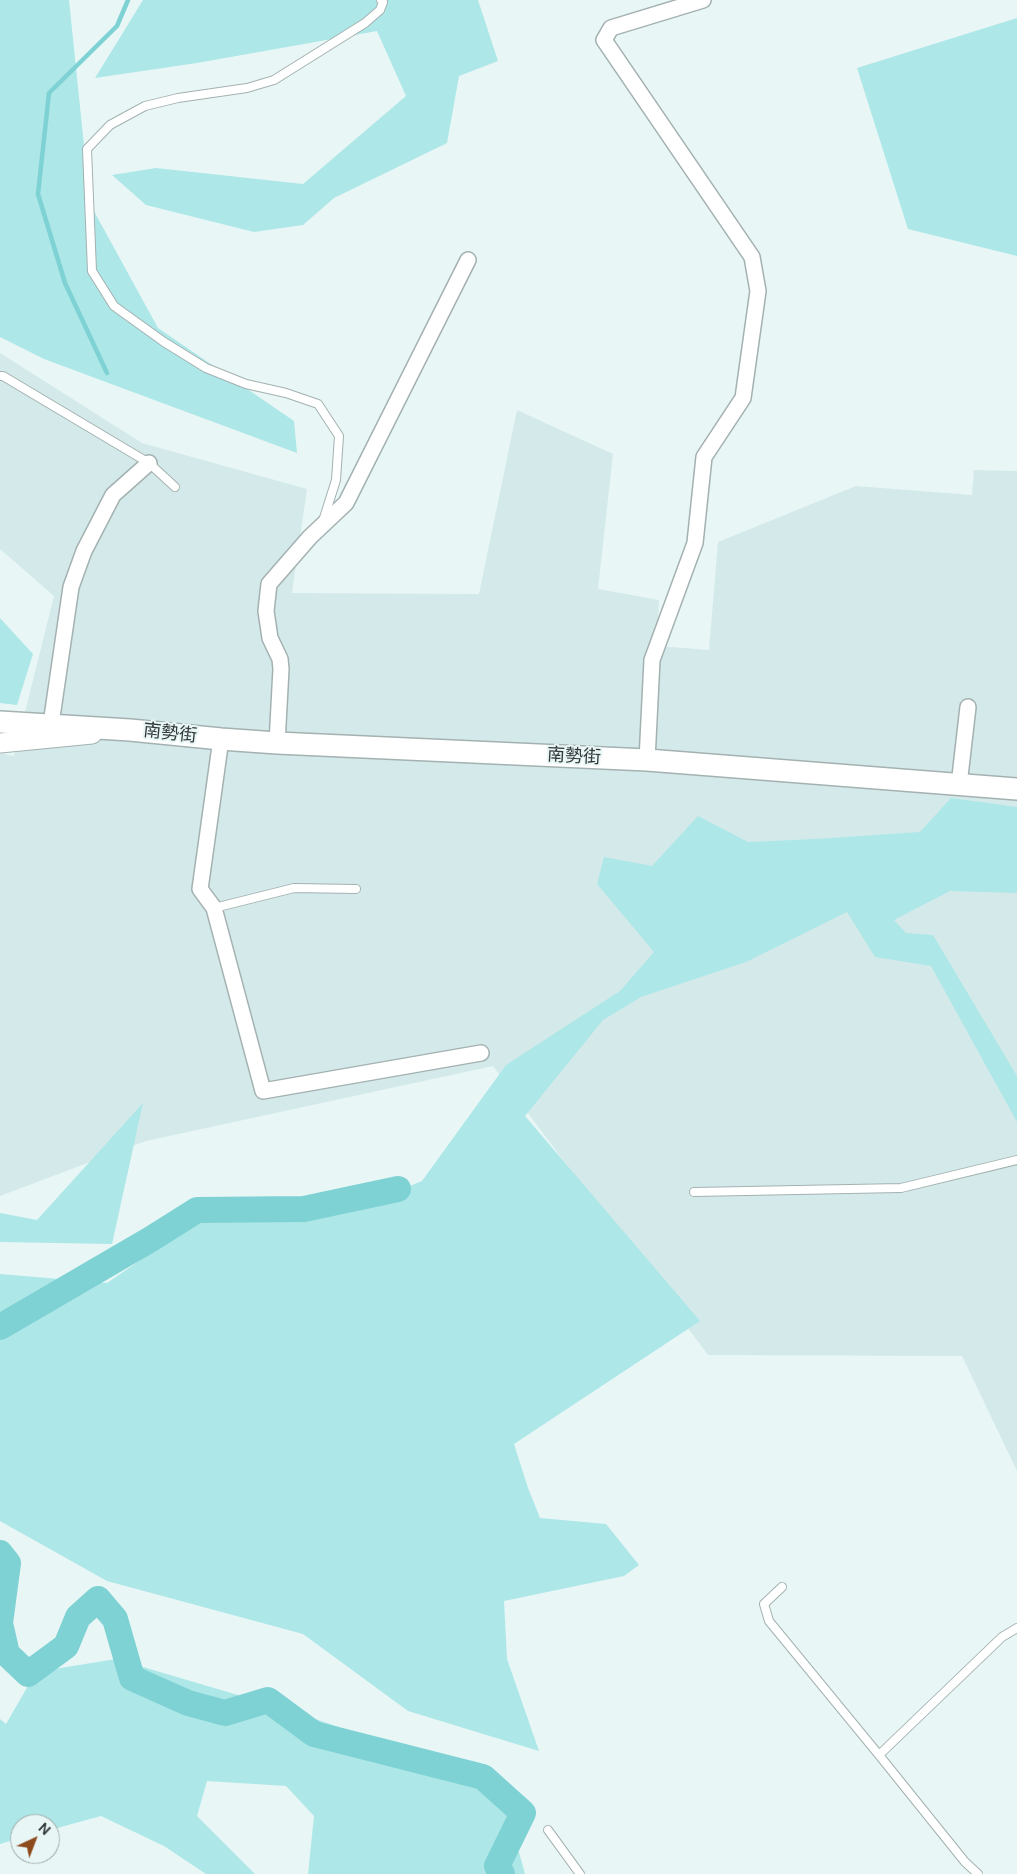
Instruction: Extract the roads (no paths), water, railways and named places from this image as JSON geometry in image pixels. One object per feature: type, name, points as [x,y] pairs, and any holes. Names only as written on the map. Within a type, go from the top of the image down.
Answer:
[{"type":"main road","name":"南勢街","points":[[0,722],[48,732],[130,730],[277,743],[647,760],[1017,789]]},
{"type":"street","points":[[647,760],[652,660],[695,543],[704,457],[743,398],[758,291],[752,257],[604,40],[612,28],[703,0]]},
{"type":"street","points":[[277,743],[281,669],[280,659],[270,638],[266,612],[270,584],[310,537],[346,503],[468,260]]},
{"type":"street","points":[[0,743],[48,732],[71,587],[84,551],[113,495],[149,463]]},
{"type":"street","points":[[960,785],[968,707]]},
{"type":"street","points":[[221,739],[200,889],[214,908],[263,1090],[481,1053]]},
{"type":"lane","points":[[322,525],[336,480],[339,436],[318,404],[286,393],[246,384],[206,368],[164,342],[114,306],[92,271],[87,149],[110,125],[146,106],[178,98],[247,88],[274,80],[365,22],[380,10],[383,2],[381,0]]},
{"type":"lane","points":[[0,376],[149,463],[175,487]]},
{"type":"lane","points":[[214,908],[294,888],[356,888]]},
{"type":"lane","points":[[694,1192],[901,1188],[1017,1160]]},
{"type":"lane","points":[[782,1587],[764,1604],[768,1621],[965,1862],[978,1874]]},
{"type":"lane","points":[[879,1755],[1002,1638],[1017,1628]]},
{"type":"lane","points":[[548,1830],[580,1874]]},
{"type":"waterway","points":[[107,373],[65,283],[38,194],[49,93],[117,26],[128,0]]},
{"type":"waterway","points":[[0,1327],[197,1210],[304,1209],[398,1189]]},
{"type":"waterway","points":[[0,1553],[8,1563],[0,1623],[7,1654],[28,1674],[66,1646],[78,1617],[98,1599],[115,1619],[132,1678],[188,1703],[225,1713],[268,1700],[314,1734],[483,1777],[523,1813],[497,1866],[502,1874]]}]
